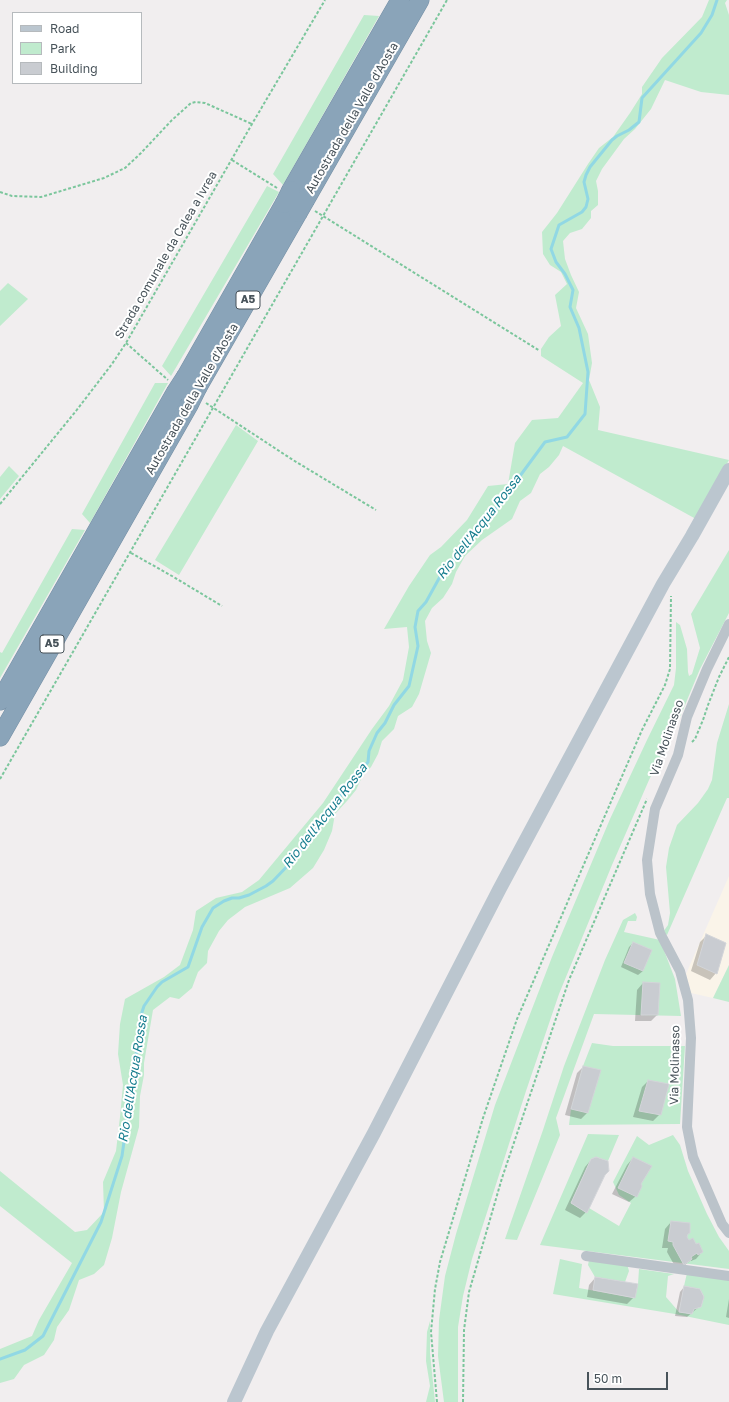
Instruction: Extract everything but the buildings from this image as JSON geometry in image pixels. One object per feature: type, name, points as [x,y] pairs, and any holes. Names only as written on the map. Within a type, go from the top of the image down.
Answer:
[{"type":"highway","name":"Autostrada della Valle d'Aosta","points":[[0,701],[102,539],[189,405],[192,382],[392,32],[401,11],[420,0]]},
{"type":"highway","name":"Autostrada della Valle d'Aosta","points":[[0,737],[175,394],[192,382]]},
{"type":"main road","points":[[234,1402],[267,1331],[374,1133],[499,890],[664,584],[729,470]]},
{"type":"street","name":"Via Molinasso","points":[[729,624],[707,669],[687,717],[678,755],[655,808],[647,860],[650,894],[660,933],[680,971],[688,1000],[691,1038],[686,1127],[693,1157],[722,1224],[729,1233]]},
{"type":"street","points":[[586,1256],[729,1276]]},
{"type":"path","name":"Strada comunale da Calea a Ivrea","points":[[0,504],[76,411],[126,343],[325,0]]},
{"type":"path","points":[[0,779],[447,0]]},
{"type":"path","points":[[0,192],[12,196],[27,198],[41,197],[104,178],[125,168],[191,103],[196,102],[210,104],[252,124]]},
{"type":"path","points":[[324,216],[540,351]]},
{"type":"path","points":[[126,343],[165,377]]},
{"type":"path","points":[[214,407],[293,460],[376,510]]},
{"type":"path","points":[[131,553],[222,606]]},
{"type":"path","points":[[437,1402],[431,1332],[435,1289],[440,1262],[483,1118],[517,1018],[642,730],[667,680],[670,669],[671,590],[664,584]]},
{"type":"path","points":[[678,755],[695,739],[719,676],[729,657]]},
{"type":"path","points":[[463,1402],[464,1330],[469,1292],[502,1178],[570,980],[629,838],[648,797]]},
{"type":"shaded area","points":[[729,876],[729,965],[713,998],[691,993],[686,974]]},
{"type":"green space","points":[[709,0],[727,0],[725,3],[729,15],[729,95],[701,92],[665,80],[651,109],[635,129],[624,139],[602,169],[596,181],[598,205],[591,211],[591,218],[582,229],[570,233],[563,241],[565,259],[579,292],[576,308],[588,334],[592,363],[589,380],[600,407],[598,430],[729,460],[696,519],[563,446],[559,455],[549,467],[540,474],[531,493],[520,501],[512,519],[482,540],[465,556],[456,572],[452,584],[443,598],[432,608],[425,621],[427,641],[431,653],[419,694],[412,707],[398,716],[394,729],[382,741],[378,754],[371,767],[362,777],[356,790],[335,814],[332,831],[324,850],[313,868],[290,888],[245,907],[228,920],[219,931],[208,951],[207,963],[198,972],[192,988],[179,999],[170,997],[153,1010],[140,1096],[139,1127],[121,1192],[112,1238],[104,1265],[94,1274],[79,1280],[69,1310],[57,1327],[54,1340],[44,1355],[24,1365],[14,1379],[0,1383],[0,1349],[32,1336],[39,1320],[72,1263],[0,1206],[0,1171],[75,1232],[87,1230],[104,1212],[103,1182],[116,1151],[120,1117],[123,1085],[118,1054],[120,1024],[125,999],[164,977],[180,965],[193,930],[196,911],[216,898],[242,892],[259,880],[323,803],[389,706],[403,680],[409,647],[407,627],[384,629],[409,586],[430,555],[441,547],[467,520],[488,486],[508,484],[515,443],[532,420],[558,418],[583,383],[541,356],[541,349],[549,337],[561,326],[555,295],[567,284],[561,272],[550,265],[543,254],[542,232],[557,213],[599,148],[613,137],[630,113],[642,94],[642,87],[662,58],[702,17]]},
{"type":"green space","points":[[364,15],[379,16],[283,185],[273,174]]},
{"type":"green space","points":[[267,186],[279,192],[171,376],[162,366]]},
{"type":"green space","points":[[8,283],[28,299],[0,326],[0,291]]},
{"type":"green space","points":[[155,383],[168,383],[90,523],[82,514]]},
{"type":"green space","points":[[236,425],[258,441],[179,575],[155,560]]},
{"type":"green space","points":[[9,466],[19,476],[0,499],[0,477]]},
{"type":"green space","points":[[72,529],[85,530],[0,678],[0,652],[2,653]]},
{"type":"green space","points":[[729,550],[729,613],[700,669],[680,717],[649,780],[612,865],[559,994],[526,1091],[472,1259],[463,1296],[458,1327],[458,1402],[444,1402],[438,1356],[439,1320],[445,1276],[456,1234],[495,1105],[552,957],[610,819],[674,685],[676,668],[676,622],[680,625],[687,649],[689,676],[692,674],[700,648],[691,614]]},
{"type":"green space","points":[[729,704],[729,798],[727,798],[667,935],[663,932],[668,925],[670,913],[666,867],[669,848],[677,825],[698,803],[708,789],[712,780],[717,743]]},
{"type":"green space","points":[[635,913],[637,917],[636,921],[628,921],[624,932],[660,940],[675,979],[681,1016],[594,1014],[556,1118],[560,1135],[517,1240],[505,1239],[564,1066],[605,960],[623,920]]},
{"type":"green space","points":[[729,965],[729,1002],[713,998]]},
{"type":"green space","points":[[592,1043],[613,1046],[685,1046],[680,1124],[569,1125],[571,1109],[583,1066]]},
{"type":"green space","points":[[588,1134],[619,1135],[608,1161],[596,1157],[591,1159],[571,1203],[587,1213],[589,1208],[619,1226],[631,1203],[619,1195],[613,1182],[637,1136],[649,1145],[673,1135],[680,1145],[688,1171],[707,1214],[719,1237],[729,1251],[729,1269],[540,1245]]},
{"type":"green space","points":[[560,1259],[582,1264],[579,1288],[634,1298],[638,1284],[639,1269],[674,1274],[668,1276],[666,1297],[679,1312],[692,1314],[694,1309],[701,1307],[704,1297],[700,1289],[684,1286],[687,1273],[729,1279],[729,1325],[675,1314],[553,1294]]},
{"type":"green space","points":[[589,1260],[627,1264],[629,1271],[625,1282],[595,1277],[588,1265]]},
{"type":"green space","points":[[430,1321],[430,1353],[435,1402],[426,1402],[430,1386],[426,1361],[427,1332]]},
{"type":"waterway","name":"Rio dell'Acqua Rossa","points":[[0,1359],[25,1350],[43,1336],[101,1222],[122,1156],[144,1006],[162,982],[188,967],[202,927],[213,908],[232,898],[239,898],[249,895],[273,881],[296,857],[322,819],[368,762],[369,751],[377,733],[385,723],[394,705],[409,686],[418,646],[415,627],[418,611],[426,602],[442,573],[486,522],[545,442],[567,437],[585,414],[588,372],[579,328],[570,307],[573,290],[565,274],[556,262],[551,249],[559,225],[582,212],[586,207],[588,199],[584,182],[590,167],[612,140],[639,122],[642,98],[701,33],[712,15],[717,0]]}]
